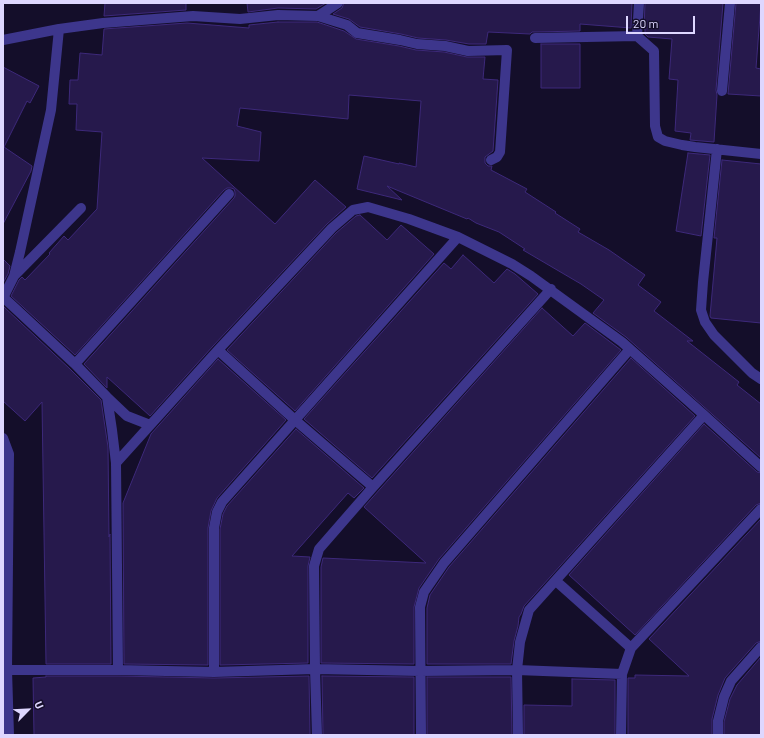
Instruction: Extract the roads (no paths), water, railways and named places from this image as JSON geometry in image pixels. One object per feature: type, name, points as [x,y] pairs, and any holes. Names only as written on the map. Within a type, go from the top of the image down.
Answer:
[{"type":"street","points":[[318,16],[338,3]]},
{"type":"street","points":[[637,36],[639,3]]},
{"type":"street","points":[[722,90],[730,3]]},
{"type":"street","points":[[3,40],[103,22],[193,16],[240,19],[278,15],[318,16],[347,25],[357,33],[417,44],[445,46],[468,51],[507,50],[500,152],[497,157],[491,160]]},
{"type":"street","points":[[59,29],[51,110],[14,276],[3,298],[75,364],[127,416],[150,425]]},
{"type":"street","points":[[535,38],[637,36],[654,51],[655,126],[658,137],[665,141],[682,145],[761,154]]},
{"type":"street","points":[[717,150],[701,310],[705,322],[714,335],[752,373],[761,379]]},
{"type":"street","points":[[75,364],[229,194]]},
{"type":"street","points":[[116,464],[218,350],[332,228],[353,210],[368,207],[409,219],[458,238],[512,264],[551,289],[622,342],[761,467]]},
{"type":"street","points":[[14,276],[81,208]]},
{"type":"street","points":[[214,672],[214,528],[217,512],[222,502],[458,238]]},
{"type":"street","points":[[317,735],[314,566],[319,549],[551,289]]},
{"type":"street","points":[[421,735],[420,607],[424,592],[444,563],[630,349]]},
{"type":"street","points":[[218,350],[295,420],[373,487]]},
{"type":"street","points":[[107,397],[116,464],[118,670]]},
{"type":"street","points":[[518,735],[517,670],[520,642],[529,610],[704,415]]},
{"type":"street","points":[[3,438],[9,454],[7,670],[9,735]]},
{"type":"street","points":[[621,735],[622,674],[631,648],[761,510]]},
{"type":"street","points":[[556,581],[631,648]]},
{"type":"street","points":[[718,735],[718,721],[724,697],[731,681],[761,647]]},
{"type":"street","points":[[7,670],[214,672],[315,669],[517,670],[622,674]]}]
